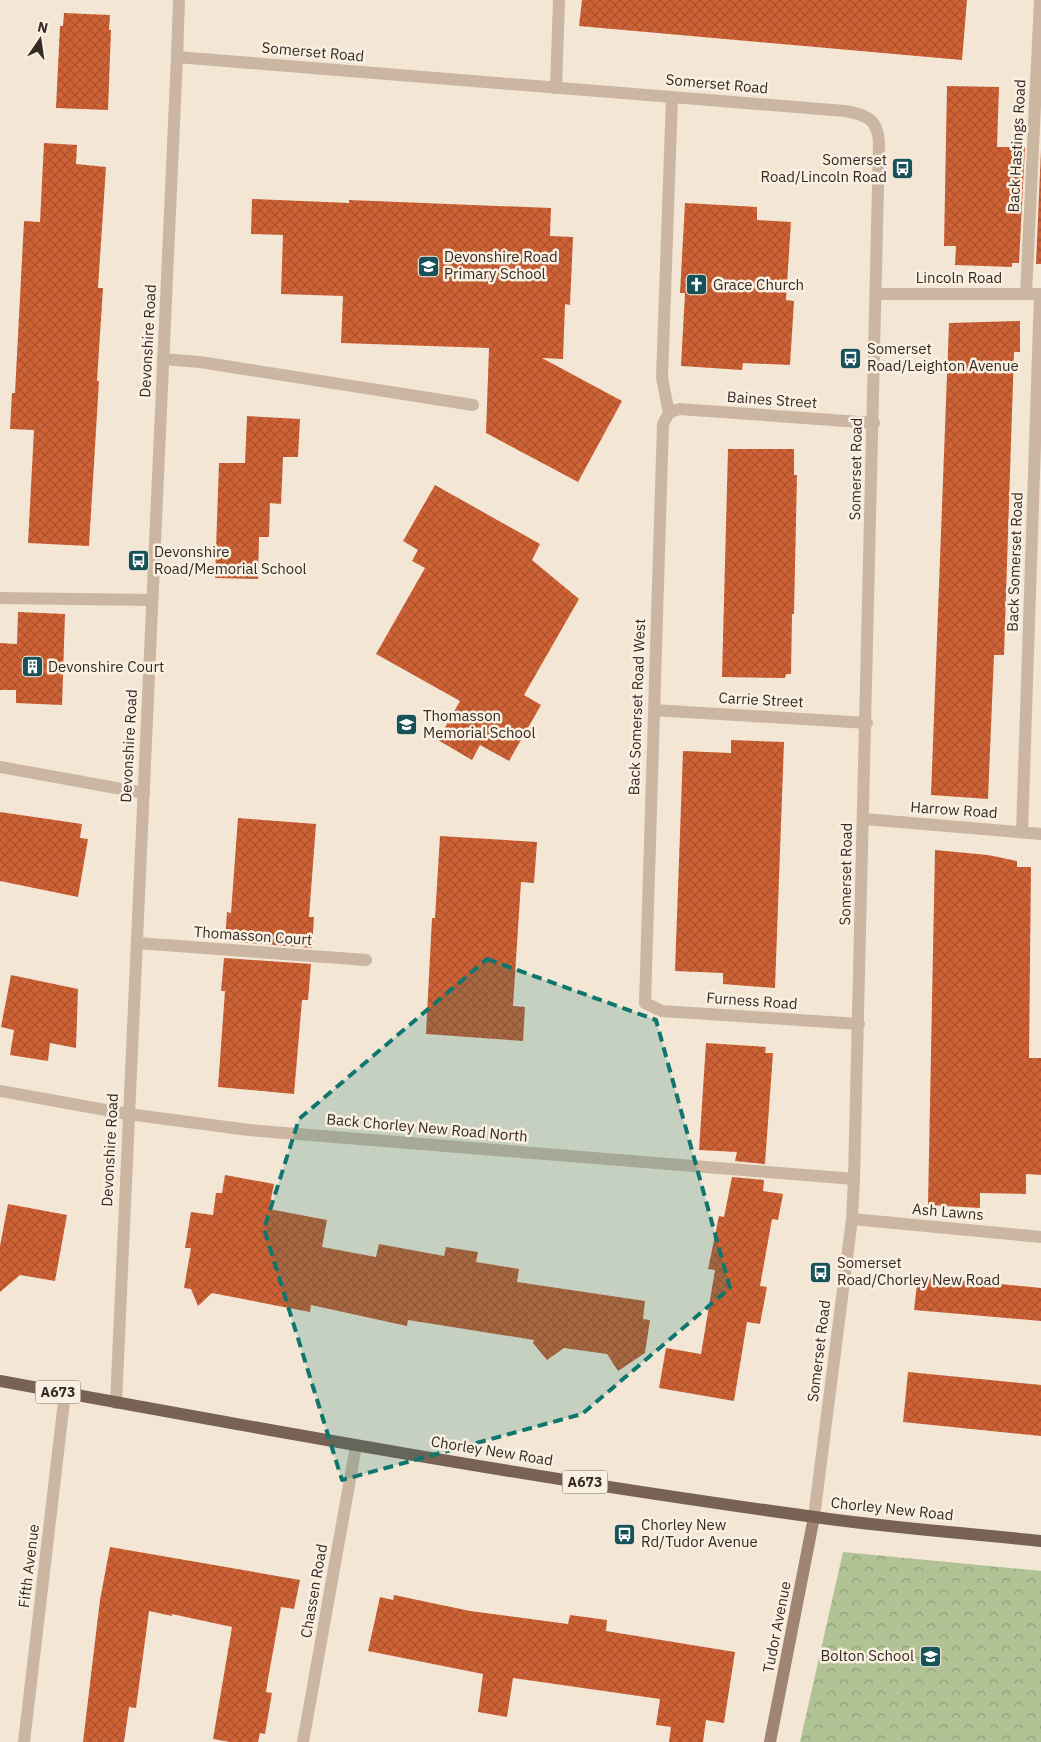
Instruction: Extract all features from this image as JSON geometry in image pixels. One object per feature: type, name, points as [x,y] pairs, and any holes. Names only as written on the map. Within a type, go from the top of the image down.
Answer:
[{"type":"main road","name":"Chorley New Road","points":[[0,1381],[356,1446],[814,1517],[1041,1541]]},
{"type":"main road","name":"Tudor Avenue","points":[[770,1742],[814,1517]]},
{"type":"street","name":"Devonshire Road","points":[[116,1403],[179,0]]},
{"type":"street","points":[[556,88],[559,0]]},
{"type":"street","name":"Back Hastings Road","points":[[1026,294],[1040,0]]},
{"type":"street","name":"Somerset Road","points":[[177,57],[845,111],[868,118],[876,125],[879,134],[877,294],[854,1179],[852,1219],[814,1517]]},
{"type":"street","points":[[669,413],[662,378],[672,97]]},
{"type":"street","name":"Lincoln Road","points":[[877,294],[1040,294]]},
{"type":"street","name":"Back Somerset Road","points":[[1022,832],[1040,294]]},
{"type":"street","points":[[163,359],[200,362],[473,405]]},
{"type":"street","name":"Baines Street","points":[[669,413],[679,409],[874,423]]},
{"type":"street","name":"Back Somerset Road West","points":[[645,1003],[663,424],[669,413]]},
{"type":"street","points":[[0,598],[152,600]]},
{"type":"street","name":"Carrie Street","points":[[654,710],[866,723]]},
{"type":"street","points":[[0,767],[144,793]]},
{"type":"street","name":"Harrow Road","points":[[864,819],[1041,834]]},
{"type":"street","name":"Thomasson Court","points":[[137,943],[366,960]]},
{"type":"street","name":"Furness Road","points":[[645,1003],[662,1011],[859,1024]]},
{"type":"street","name":"Back Chorley New Road North","points":[[0,1092],[128,1114],[249,1130],[854,1179]]},
{"type":"street","name":"Ash Lawns","points":[[852,1219],[1041,1237]]},
{"type":"street","name":"Fifth Avenue","points":[[24,1742],[65,1393]]},
{"type":"street","name":"Chassen Road","points":[[303,1742],[356,1446]]},
{"type":"highlighted area","points":[[487,959],[656,1020],[730,1288],[582,1414],[342,1480],[264,1229],[299,1119]]},
{"type":"green space","name":"Bolton School","points":[[843,1552],[1041,1571],[1041,1742],[800,1742]]},
{"type":"building","points":[[582,0],[967,0],[962,60],[579,26]]},
{"type":"building","points":[[64,13],[110,15],[108,110],[56,108],[60,26],[63,26]]},
{"type":"building","points":[[947,86],[999,87],[997,147],[1025,147],[1019,263],[1012,263],[1012,267],[955,265],[956,246],[944,246]]},
{"type":"building","points":[[44,143],[77,145],[76,164],[106,167],[98,288],[103,288],[97,381],[99,381],[89,546],[28,543],[34,430],[10,429],[12,393],[15,393],[24,221],[40,222]]},
{"type":"building","points":[[1041,150],[1041,264],[1036,264]]},
{"type":"building","points":[[252,199],[349,203],[349,200],[551,208],[550,236],[573,237],[570,305],[565,304],[563,359],[542,358],[622,401],[578,482],[486,433],[489,348],[341,343],[343,296],[281,294],[283,235],[251,234]]},
{"type":"building","name":"Grace Church","points":[[685,203],[757,207],[757,220],[791,222],[786,300],[794,301],[790,365],[743,363],[742,370],[681,366],[685,293],[680,293]]},
{"type":"building","points":[[1020,321],[1020,352],[1014,352],[1004,655],[994,655],[988,799],[931,795],[949,323]]},
{"type":"building","points":[[247,416],[300,419],[298,457],[283,457],[281,504],[270,503],[269,537],[259,537],[258,579],[215,578],[219,463],[245,463]]},
{"type":"building","points":[[728,449],[794,449],[794,475],[797,475],[794,614],[792,614],[791,674],[786,674],[785,678],[722,677]]},
{"type":"building","points":[[435,485],[540,544],[532,560],[579,599],[524,695],[541,705],[509,761],[480,745],[472,760],[438,740],[460,701],[376,654],[425,568],[412,561],[418,550],[403,541]]},
{"type":"building","name":"Devonshire Court","points":[[18,612],[65,614],[62,705],[16,703],[16,690],[0,690],[0,643],[17,644]]},
{"type":"building","points":[[731,740],[784,742],[775,988],[723,984],[723,973],[675,971],[683,751],[731,753]]},
{"type":"building","points":[[0,812],[82,824],[80,838],[88,839],[78,897],[0,881]]},
{"type":"building","points":[[238,818],[316,824],[309,917],[314,917],[312,948],[225,941],[227,912],[231,913]]},
{"type":"building","points":[[440,836],[537,842],[534,883],[521,882],[513,1006],[525,1007],[523,1041],[426,1034],[432,918],[435,918]]},
{"type":"building","points":[[935,850],[988,855],[1017,861],[1017,867],[1031,867],[1029,1058],[1041,1058],[1041,1175],[1026,1174],[1026,1194],[980,1193],[980,1208],[928,1205]]},
{"type":"building","points":[[224,958],[311,964],[308,1000],[302,1000],[294,1094],[218,1087],[225,991],[221,991]]},
{"type":"building","points":[[11,975],[78,989],[76,1048],[50,1043],[48,1061],[10,1055],[14,1030],[1,1027]]},
{"type":"building","points":[[706,1043],[766,1047],[765,1053],[773,1053],[765,1164],[735,1161],[737,1152],[699,1150]]},
{"type":"building","points":[[225,1175],[274,1184],[269,1209],[327,1220],[322,1247],[376,1257],[379,1244],[444,1256],[446,1247],[478,1252],[476,1262],[519,1269],[517,1282],[645,1301],[643,1319],[650,1320],[645,1353],[618,1371],[607,1354],[564,1348],[547,1360],[533,1343],[534,1340],[408,1320],[407,1326],[311,1305],[310,1312],[212,1293],[198,1306],[191,1289],[184,1288],[191,1248],[185,1248],[191,1212],[213,1215],[216,1193],[222,1193]]},
{"type":"building","points":[[732,1177],[764,1180],[763,1191],[783,1194],[778,1220],[772,1219],[760,1286],[767,1287],[760,1324],[747,1322],[734,1401],[659,1388],[666,1348],[701,1354],[715,1270],[708,1269],[719,1216],[724,1217]]},
{"type":"building","points":[[8,1204],[67,1215],[55,1281],[20,1275],[0,1292],[0,1246]]},
{"type":"building","points":[[918,1276],[1041,1288],[1041,1321],[914,1310]]},
{"type":"building","points":[[908,1372],[1041,1385],[1041,1436],[903,1422]]},
{"type":"building","points":[[110,1547],[300,1580],[294,1609],[281,1607],[266,1692],[272,1693],[265,1734],[260,1733],[258,1742],[230,1742],[213,1739],[232,1627],[149,1611],[136,1708],[129,1707],[124,1742],[83,1742],[100,1600]]},
{"type":"building","points":[[394,1595],[470,1611],[568,1624],[570,1615],[607,1620],[606,1631],[735,1652],[724,1723],[706,1720],[703,1742],[669,1742],[671,1727],[656,1725],[660,1699],[513,1678],[507,1717],[478,1712],[483,1674],[368,1651],[380,1597],[393,1600]]},
{"type":"place","name":"Somerset Road/Lincoln Road","points":[[903,169]]},
{"type":"place","name":"Devonshire Road Primary School","points":[[428,266]]},
{"type":"place","name":"Grace Church","points":[[697,285]]},
{"type":"place","name":"Somerset Road/Leighton Avenue","points":[[851,358]]},
{"type":"place","name":"Devonshire Road/Memorial School","points":[[138,561]]},
{"type":"place","name":"Devonshire Court","points":[[32,667]]},
{"type":"place","name":"Thomasson Memorial School","points":[[407,725]]},
{"type":"place","name":"Somerset Road/Chorley New Road","points":[[821,1272]]},
{"type":"place","name":"Chorley New Rd/Tudor Avenue","points":[[625,1534]]},
{"type":"place","name":"Bolton School","points":[[930,1656]]}]
